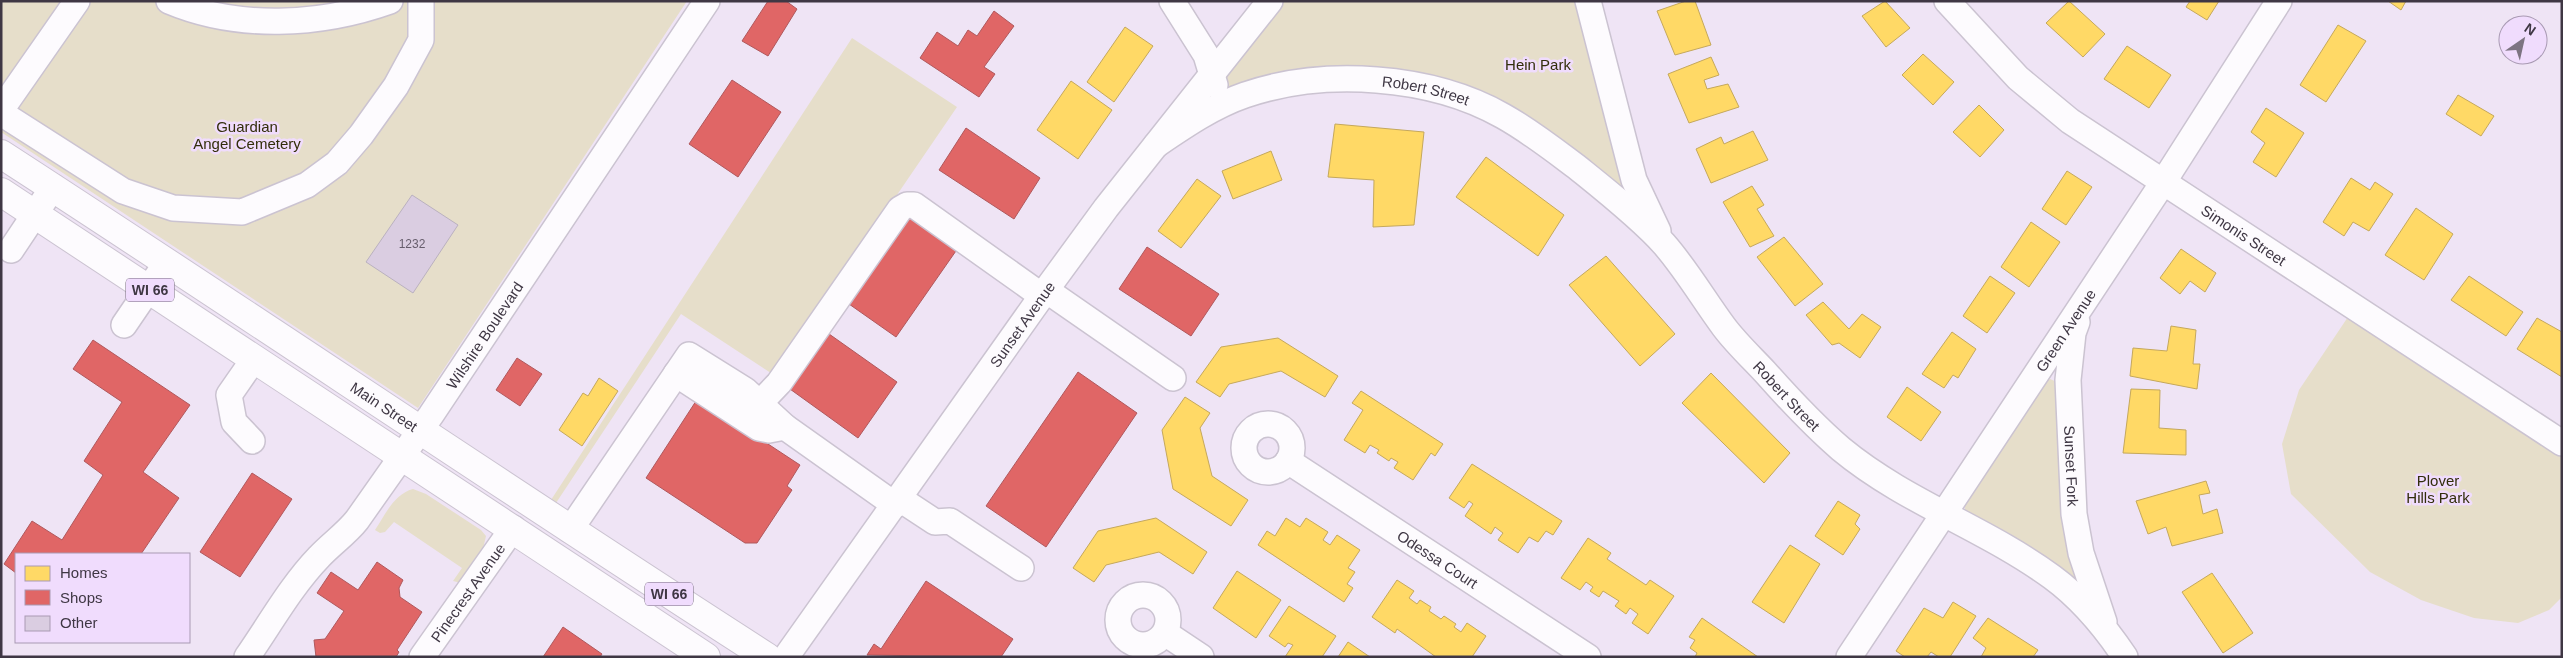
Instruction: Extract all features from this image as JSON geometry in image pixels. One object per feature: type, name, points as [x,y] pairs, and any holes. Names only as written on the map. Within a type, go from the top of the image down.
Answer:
[{"type":"main road","name":"Main Street","points":[[1,154],[420,429],[570,530],[768,657]]},
{"type":"main road","name":"WI 66","points":[[1,192],[706,657]]},
{"type":"street","points":[[77,1],[1,112],[123,191],[173,208],[242,212],[307,185],[337,163],[361,135],[396,86],[421,40],[421,1]]},
{"type":"street","points":[[169,1],[184,8],[240,20],[297,22],[366,10],[390,1]]},
{"type":"street","name":"Wilshire Boulevard","points":[[247,657],[304,574],[358,520],[707,1]]},
{"type":"street","points":[[1172,1],[1206,55],[1221,104]]},
{"type":"street","name":"Sunset Avenue","points":[[786,657],[1044,293],[1156,145],[1270,1]]},
{"type":"street","name":"Robert Street","points":[[1588,1],[1634,180],[1663,243],[1726,330],[1810,421],[1843,450],[1878,476],[1942,514]]},
{"type":"street","name":"Simonis Street","points":[[1947,1],[2018,78],[2070,121],[2562,443]]},
{"type":"street","name":"Green Avenue","points":[[1848,657],[2164,182],[2279,1]]},
{"type":"street","name":"Robert Street","points":[[1156,145],[1221,104],[1247,94],[1273,88],[1346,80],[1410,84],[1436,90],[1502,115],[1542,141],[1598,184],[1663,243]]},
{"type":"street","points":[[11,250],[53,187]]},
{"type":"street","points":[[759,404],[779,383],[900,209],[907,205],[914,205],[1173,378]]},
{"type":"street","points":[[124,326],[166,262]]},
{"type":"street","name":"Sunset Fork","points":[[2085,301],[2072,333],[2068,380],[2074,514],[2081,553],[2106,629]]},
{"type":"street","points":[[570,530],[689,355],[745,390],[785,427],[897,502],[935,522],[950,520],[1021,568]]},
{"type":"street","points":[[252,441],[234,422],[228,395],[254,359]]},
{"type":"street","points":[[676,374],[759,428],[769,430],[785,427]]},
{"type":"street","name":"Odessa Court","points":[[1288,460],[1588,657]]},
{"type":"street","name":"Sunset Fork","points":[[1942,514],[1999,543],[2054,579],[2080,601],[2106,629],[2125,657]]},
{"type":"street","name":"Pinecrest Avenue","points":[[422,657],[513,528]]},
{"type":"street","points":[[1165,633],[1201,657]]},
{"type":"green space","name":"Guardian Angel Cemetery","points":[[1,1],[687,1],[418,408],[1,132]]},
{"type":"green space","name":"Hein Park","points":[[1270,1],[1588,1],[1663,243],[1502,115],[1346,80],[1191,122]]},
{"type":"green space","points":[[852,38],[957,107],[774,375],[681,314],[554,506],[549,503]]},
{"type":"green space","name":"Plover Hills Park","points":[[2354,308],[2562,443],[2562,597],[2549,610],[2518,623],[2474,618],[2421,600],[2370,572],[2291,494],[2282,444],[2299,390]]},
{"type":"green space","points":[[2050,379],[2059,383],[2066,536],[2076,578],[2074,582],[1965,513],[1965,502],[2044,382]]},
{"type":"green space","points":[[413,489],[426,494],[481,530],[486,536],[482,553],[461,583],[453,581],[462,568],[394,522],[385,532],[380,533],[375,530],[395,500],[400,495]]},
{"type":"building: Homes","points":[[1686,1],[1695,1],[1711,45],[1675,55],[1657,11]]},
{"type":"building: Homes","points":[[1885,1],[1910,28],[1886,47],[1862,16]]},
{"type":"building: Homes","points":[[2069,1],[2105,34],[2083,57],[2046,23]]},
{"type":"building: Homes","points":[[2190,1],[2219,1],[2207,20],[2186,7]]},
{"type":"building: Homes","points":[[2388,1],[2406,1],[2401,10]]},
{"type":"building: Homes","points":[[2338,25],[2366,41],[2326,102],[2300,85]]},
{"type":"building: Homes","points":[[1125,27],[1153,46],[1114,102],[1087,82]]},
{"type":"building: Homes","points":[[2127,46],[2171,75],[2149,108],[2104,79]]},
{"type":"building: Homes","points":[[1923,54],[1954,82],[1933,105],[1902,75]]},
{"type":"building: Homes","points":[[1711,57],[1719,75],[1704,80],[1707,89],[1728,84],[1739,107],[1689,123],[1668,74]]},
{"type":"building: Homes","points":[[1071,81],[1112,110],[1078,159],[1037,130]]},
{"type":"building: Homes","points":[[2458,95],[2494,116],[2481,136],[2446,114]]},
{"type":"building: Homes","points":[[1979,105],[2004,130],[1980,157],[1953,132]]},
{"type":"building: Homes","points":[[2266,108],[2304,133],[2276,177],[2253,162],[2265,143],[2251,132]]},
{"type":"building: Homes","points":[[1335,124],[1424,132],[1414,225],[1373,227],[1374,180],[1328,177]]},
{"type":"building: Homes","points":[[1753,131],[1768,160],[1711,183],[1696,149],[1721,137],[1724,144]]},
{"type":"building: Homes","points":[[1271,151],[1282,180],[1233,199],[1222,171]]},
{"type":"building: Homes","points":[[1486,157],[1564,215],[1538,256],[1456,197]]},
{"type":"building: Homes","points":[[2067,171],[2092,187],[2066,225],[2042,209]]},
{"type":"building: Homes","points":[[2351,178],[2370,190],[2375,182],[2393,194],[2369,231],[2353,222],[2344,236],[2323,222]]},
{"type":"building: Homes","points":[[1197,179],[1221,196],[1181,248],[1158,231]]},
{"type":"building: Homes","points":[[1752,186],[1764,205],[1757,209],[1774,236],[1750,247],[1723,202]]},
{"type":"building: Homes","points":[[2416,208],[2453,234],[2424,280],[2385,255]]},
{"type":"building: Homes","points":[[2031,222],[2060,242],[2029,287],[2001,267]]},
{"type":"building: Homes","points":[[1784,237],[1823,284],[1795,306],[1757,257]]},
{"type":"building: Homes","points":[[2181,249],[2216,273],[2205,292],[2190,281],[2180,294],[2160,278]]},
{"type":"building: Homes","points":[[1606,256],[1675,334],[1640,366],[1569,285]]},
{"type":"building: Homes","points":[[1990,276],[2015,293],[1987,333],[1963,316]]},
{"type":"building: Homes","points":[[2469,276],[2523,312],[2506,336],[2451,300]]},
{"type":"building: Homes","points":[[1823,302],[1849,329],[1862,314],[1881,327],[1860,358],[1839,343],[1832,345],[1806,315]]},
{"type":"building: Homes","points":[[2537,318],[2562,332],[2562,377],[2517,349]]},
{"type":"building: Homes","points":[[2171,326],[2196,330],[2193,364],[2200,364],[2197,389],[2130,376],[2133,348],[2167,351]]},
{"type":"building: Homes","points":[[1952,332],[1976,349],[1958,378],[1953,375],[1944,388],[1922,374]]},
{"type":"building: Homes","points":[[1278,338],[1338,376],[1325,397],[1281,371],[1229,384],[1220,397],[1196,382],[1221,347]]},
{"type":"building: Homes","points":[[1711,373],[1790,453],[1764,483],[1682,403]]},
{"type":"building: Homes","points":[[599,378],[618,391],[582,446],[559,430],[583,393],[588,396]]},
{"type":"building: Homes","points":[[1907,387],[1941,412],[1921,441],[1887,417]]},
{"type":"building: Homes","points":[[2131,389],[2160,390],[2159,428],[2186,430],[2186,455],[2123,453]]},
{"type":"building: Homes","points":[[1361,391],[1443,444],[1435,456],[1431,453],[1413,480],[1394,468],[1398,462],[1391,458],[1389,461],[1377,453],[1379,450],[1370,445],[1365,453],[1344,440],[1363,410],[1352,403]]},
{"type":"building: Homes","points":[[1185,397],[1210,413],[1200,428],[1212,476],[1248,500],[1231,526],[1173,489],[1162,430]]},
{"type":"building: Homes","points":[[1472,464],[1562,521],[1553,535],[1546,531],[1538,542],[1529,537],[1518,553],[1498,540],[1503,533],[1495,527],[1491,534],[1465,516],[1473,504],[1469,501],[1464,508],[1449,498]]},
{"type":"building: Homes","points":[[2206,481],[2210,493],[2199,495],[2203,514],[2217,509],[2223,533],[2172,546],[2166,527],[2148,534],[2136,501]]},
{"type":"building: Homes","points":[[1838,501],[1860,515],[1855,524],[1860,529],[1843,555],[1815,536]]},
{"type":"building: Homes","points":[[1156,518],[1207,552],[1193,574],[1159,552],[1106,565],[1094,582],[1073,568],[1098,531]]},
{"type":"building: Homes","points":[[1286,518],[1300,527],[1306,518],[1328,532],[1323,540],[1330,545],[1337,535],[1360,550],[1348,568],[1355,572],[1347,584],[1353,588],[1344,602],[1258,545],[1267,531],[1275,536]]},
{"type":"building: Homes","points":[[1588,538],[1611,553],[1607,559],[1646,585],[1650,580],[1674,596],[1648,634],[1632,623],[1638,614],[1630,608],[1626,614],[1615,606],[1619,601],[1603,591],[1599,597],[1590,591],[1593,587],[1586,582],[1580,590],[1561,578]]},
{"type":"building: Homes","points":[[1790,545],[1820,564],[1784,623],[1752,602]]},
{"type":"building: Homes","points":[[1237,571],[1281,600],[1256,638],[1213,608]]},
{"type":"building: Homes","points":[[2212,573],[2253,633],[2223,653],[2182,592]]},
{"type":"building: Homes","points":[[1397,580],[1414,591],[1409,598],[1417,604],[1420,600],[1431,607],[1429,611],[1441,619],[1444,616],[1456,624],[1454,627],[1461,632],[1467,623],[1486,636],[1472,657],[1436,657],[1397,629],[1395,633],[1372,617]]},
{"type":"building: Homes","points":[[1953,602],[1976,616],[1950,657],[1939,657],[1931,652],[1927,657],[1905,657],[1896,651],[1924,608],[1943,618]]},
{"type":"building: Homes","points":[[1289,606],[1336,636],[1322,657],[1285,657],[1293,645],[1288,643],[1285,647],[1269,636]]},
{"type":"building: Homes","points":[[1702,618],[1758,657],[1695,657],[1697,653],[1690,648],[1695,640],[1689,637]]},
{"type":"building: Homes","points":[[1988,618],[2038,650],[2033,657],[1981,657],[1986,648],[1973,638]]},
{"type":"building: Homes","points":[[1348,642],[1370,657],[1338,657]]},
{"type":"building: Shops","points":[[768,1],[786,1],[797,9],[768,56],[742,41]]},
{"type":"building: Shops","points":[[994,11],[1014,26],[984,67],[995,74],[979,97],[920,58],[937,32],[958,46],[968,30],[977,36]]},
{"type":"building: Shops","points":[[732,80],[781,112],[738,177],[689,144]]},
{"type":"building: Shops","points":[[966,128],[1040,178],[1014,219],[939,170]]},
{"type":"building: Shops","points":[[911,215],[958,248],[896,337],[849,304]]},
{"type":"building: Shops","points":[[1147,247],[1219,294],[1191,336],[1119,289]]},
{"type":"building: Shops","points":[[822,329],[897,382],[858,438],[783,384]]},
{"type":"building: Shops","points":[[93,340],[190,405],[143,472],[179,498],[142,553],[15,553],[15,572],[4,564],[32,521],[62,540],[103,475],[84,461],[122,402],[73,369]]},
{"type":"building: Shops","points":[[517,358],[542,374],[520,406],[496,390]]},
{"type":"building: Shops","points":[[1078,372],[1137,413],[1046,547],[986,506]]},
{"type":"building: Shops","points":[[698,398],[800,465],[787,486],[792,490],[757,543],[745,543],[646,478]]},
{"type":"building: Shops","points":[[252,473],[292,499],[240,577],[200,552]]},
{"type":"building: Shops","points":[[377,562],[403,580],[399,588],[400,597],[422,612],[397,650],[399,652],[396,657],[316,657],[314,640],[325,639],[344,611],[317,593],[331,572],[358,590]]},
{"type":"building: Shops","points":[[926,581],[1013,639],[1001,657],[867,655],[874,644],[881,649]]},
{"type":"building: Shops","points":[[563,627],[602,654],[600,657],[543,657]]},
{"type":"building: Other","points":[[412,195],[458,225],[413,293],[366,262]]}]
